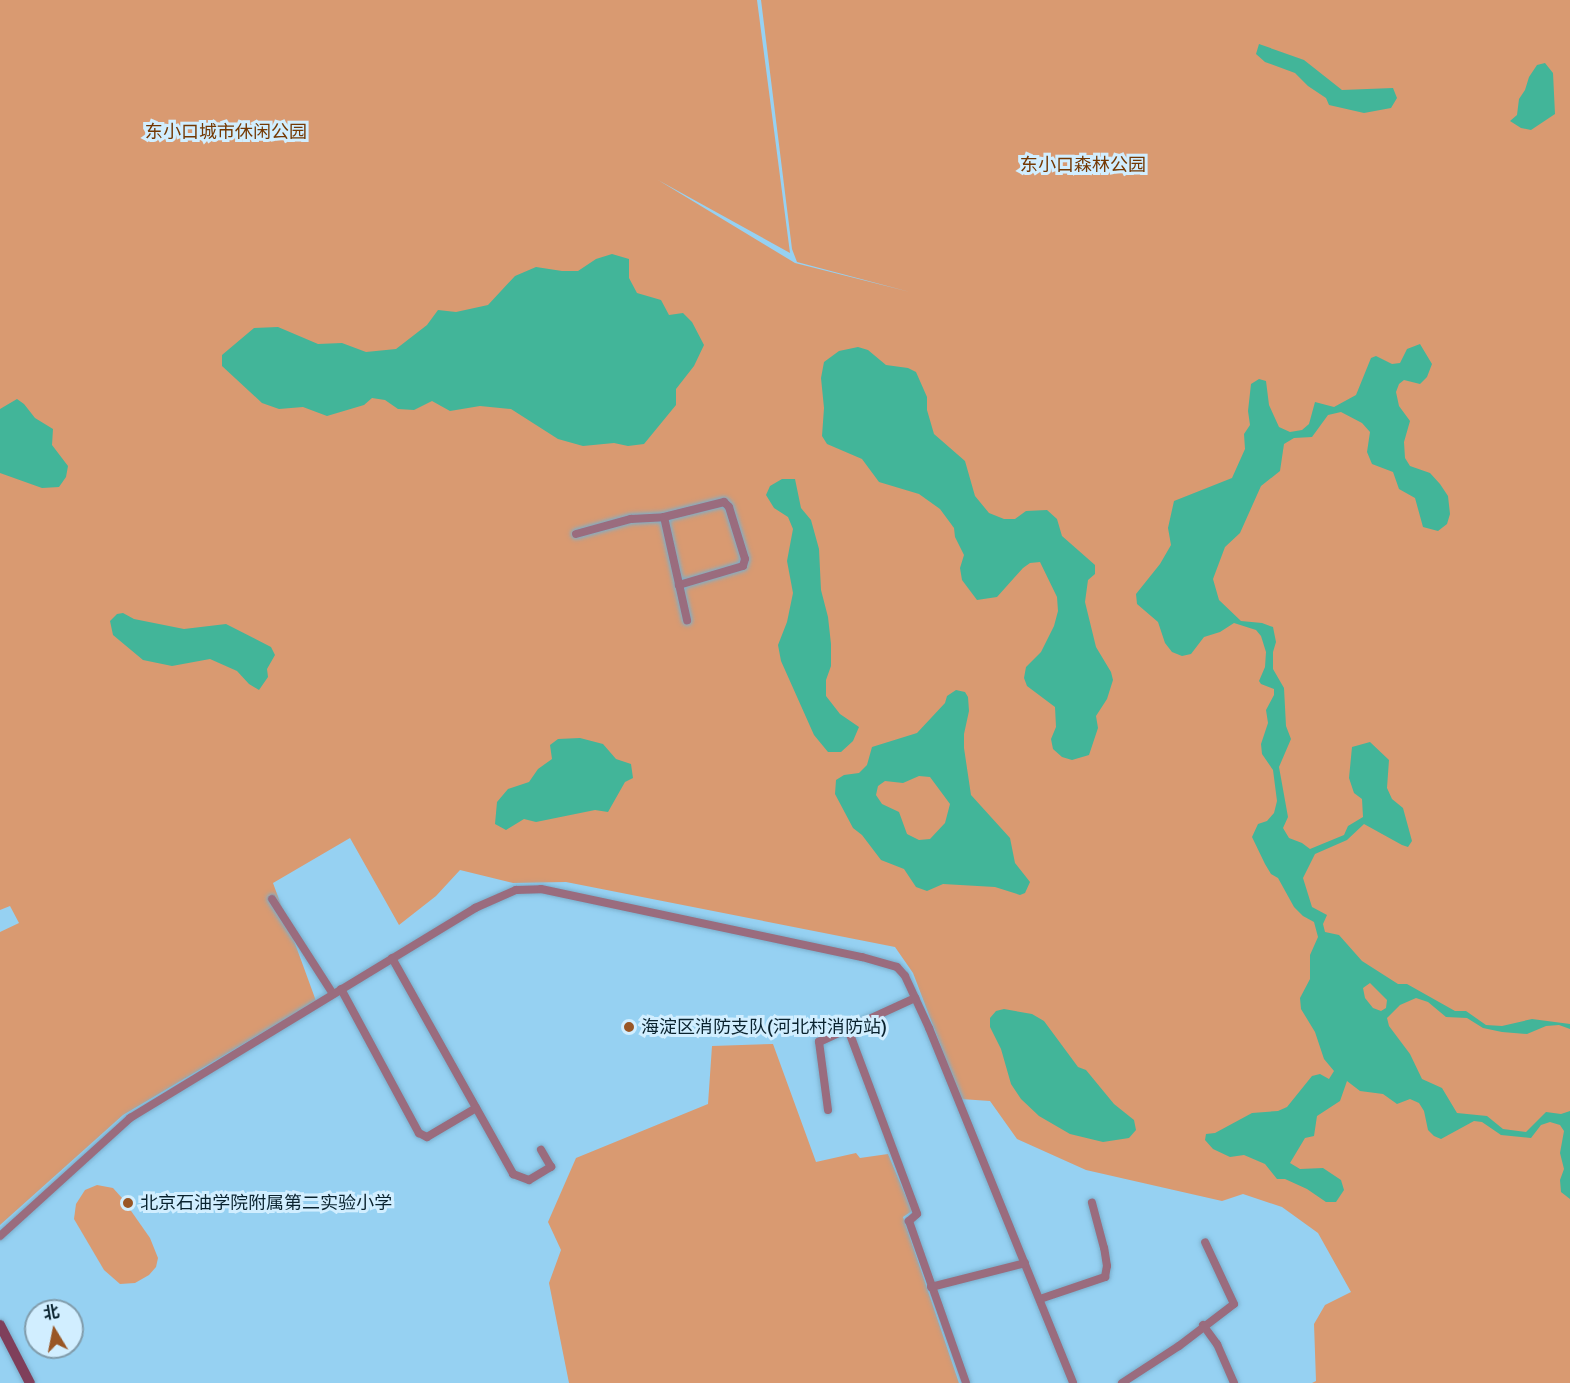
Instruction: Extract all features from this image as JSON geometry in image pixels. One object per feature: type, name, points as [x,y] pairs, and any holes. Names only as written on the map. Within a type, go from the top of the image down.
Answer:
[{"type":"street","points":[[576,534],[631,519],[664,517],[724,502],[729,507],[745,559],[744,566],[679,585]]},
{"type":"street","points":[[664,517],[687,620]]},
{"type":"street","points":[[0,1236],[130,1118],[475,908],[516,890],[541,889],[862,957],[897,967],[905,976],[915,998],[1073,1383]]},
{"type":"street","points":[[272,899],[337,992],[418,1133],[427,1137],[476,1108]]},
{"type":"street","points":[[392,958],[513,1174],[529,1180],[550,1167],[541,1150]]},
{"type":"street","points":[[828,1110],[819,1042],[915,998]]},
{"type":"street","points":[[848,1029],[917,1214],[909,1221],[966,1383]]},
{"type":"street","points":[[1040,1299],[1105,1276],[1107,1266],[1104,1248],[1092,1203]]},
{"type":"street","points":[[1122,1383],[1179,1346],[1203,1325],[1234,1304],[1205,1242]]},
{"type":"street","points":[[931,1287],[1025,1263]]},
{"type":"street","points":[[1203,1325],[1217,1344],[1234,1383]]},
{"type":"street","points":[[1,1330],[30,1383]]},
{"type":"green space","points":[[0,0],[757,0],[790,253],[658,180],[795,263],[910,292],[797,262],[792,249],[761,0],[1570,0],[1570,1383],[1312,1383],[1316,1381],[1314,1324],[1325,1305],[1351,1292],[1318,1233],[1282,1207],[1243,1194],[1222,1201],[1086,1170],[1017,1139],[990,1101],[961,1099],[913,973],[895,947],[566,882],[513,883],[460,870],[436,896],[399,925],[350,838],[273,883],[316,1001],[123,1115],[0,1225],[0,932],[19,923],[10,906],[0,910]]},
{"type":"green space","points":[[773,1044],[816,1162],[856,1153],[860,1158],[888,1154],[912,1211],[903,1217],[959,1383],[569,1383],[549,1283],[561,1250],[548,1222],[576,1158],[708,1104],[712,1046]]},
{"type":"green space","points":[[97,1185],[113,1188],[122,1198],[150,1238],[158,1258],[156,1267],[149,1275],[135,1283],[120,1284],[104,1270],[74,1219],[76,1204],[85,1190]]},
{"type":"shaded area","points":[[1259,44],[1304,60],[1342,90],[1393,88],[1397,98],[1391,108],[1364,113],[1329,105],[1326,98],[1308,86],[1295,73],[1265,62],[1256,54]]},
{"type":"shaded area","points":[[1545,63],[1553,73],[1555,114],[1531,130],[1521,128],[1510,121],[1517,115],[1519,99],[1529,77],[1537,65]]},
{"type":"shaded area","points":[[612,254],[629,259],[629,278],[637,293],[661,300],[669,315],[683,313],[692,322],[704,345],[694,366],[676,389],[676,405],[644,444],[628,446],[614,443],[583,446],[558,439],[511,409],[480,406],[450,411],[432,401],[414,410],[398,409],[385,400],[372,398],[364,405],[327,416],[303,407],[279,409],[262,403],[222,366],[222,355],[254,328],[278,327],[318,344],[342,343],[366,352],[396,349],[427,325],[438,310],[456,312],[488,305],[515,276],[536,267],[578,271],[596,259]]},
{"type":"shaded area","points":[[1420,344],[1432,364],[1427,377],[1420,384],[1404,380],[1399,384],[1396,392],[1399,406],[1410,421],[1404,442],[1405,458],[1410,466],[1430,473],[1448,496],[1450,514],[1447,524],[1438,531],[1423,527],[1415,498],[1399,489],[1393,472],[1372,464],[1367,452],[1370,432],[1362,423],[1341,412],[1328,415],[1312,437],[1294,438],[1284,444],[1280,471],[1261,486],[1240,533],[1225,547],[1213,579],[1219,600],[1241,621],[1262,623],[1273,627],[1276,642],[1273,652],[1273,669],[1284,688],[1286,726],[1291,739],[1279,767],[1288,817],[1283,828],[1289,838],[1310,849],[1344,835],[1348,826],[1363,817],[1362,799],[1354,793],[1349,778],[1352,747],[1370,742],[1389,760],[1387,788],[1392,799],[1403,808],[1412,841],[1408,847],[1402,845],[1364,824],[1347,840],[1315,854],[1303,878],[1312,907],[1327,915],[1323,924],[1325,932],[1339,935],[1362,961],[1398,984],[1407,984],[1455,1011],[1466,1011],[1486,1025],[1502,1026],[1532,1019],[1570,1024],[1570,1029],[1559,1025],[1546,1026],[1527,1034],[1502,1032],[1483,1028],[1467,1018],[1446,1017],[1428,1002],[1416,998],[1400,1005],[1387,1018],[1389,1026],[1410,1054],[1422,1079],[1442,1088],[1457,1113],[1487,1116],[1503,1129],[1526,1132],[1546,1112],[1561,1114],[1570,1111],[1570,1199],[1561,1192],[1560,1180],[1564,1169],[1560,1153],[1564,1131],[1560,1125],[1550,1122],[1541,1125],[1531,1138],[1501,1135],[1482,1122],[1474,1121],[1441,1139],[1428,1130],[1424,1111],[1419,1103],[1410,1099],[1397,1104],[1383,1094],[1360,1091],[1347,1081],[1340,1101],[1317,1116],[1314,1136],[1305,1138],[1290,1163],[1300,1169],[1323,1168],[1341,1180],[1344,1190],[1336,1202],[1326,1202],[1307,1189],[1285,1179],[1277,1179],[1265,1164],[1244,1155],[1230,1157],[1213,1149],[1205,1140],[1206,1134],[1215,1133],[1252,1113],[1278,1111],[1287,1107],[1312,1076],[1320,1074],[1329,1079],[1334,1071],[1324,1059],[1315,1032],[1301,1009],[1300,998],[1310,979],[1310,955],[1318,937],[1314,922],[1294,907],[1278,878],[1271,874],[1265,864],[1252,837],[1258,824],[1267,821],[1274,813],[1277,801],[1273,770],[1262,754],[1261,744],[1268,723],[1266,710],[1274,695],[1274,689],[1259,681],[1265,667],[1266,652],[1261,636],[1256,630],[1234,623],[1220,632],[1204,637],[1191,654],[1182,656],[1172,652],[1165,643],[1158,622],[1137,604],[1136,594],[1160,564],[1171,545],[1168,528],[1174,501],[1232,478],[1245,449],[1244,434],[1250,425],[1248,411],[1251,384],[1259,379],[1266,381],[1269,405],[1279,427],[1290,432],[1302,430],[1309,424],[1315,402],[1334,407],[1356,395],[1371,358],[1376,356],[1392,364],[1400,363],[1407,349]],"holes":[[[1370,983],[1387,1000],[1386,1008],[1381,1011],[1373,1008],[1365,998],[1363,988]]]},
{"type":"shaded area","points":[[858,347],[868,350],[886,365],[908,368],[916,372],[927,397],[927,410],[934,434],[965,461],[975,496],[989,513],[1004,519],[1015,519],[1026,511],[1047,510],[1057,519],[1062,536],[1095,565],[1095,574],[1088,580],[1085,602],[1096,647],[1111,672],[1113,680],[1107,699],[1096,716],[1098,728],[1089,755],[1072,760],[1062,757],[1053,749],[1051,739],[1056,727],[1055,707],[1027,686],[1024,678],[1026,667],[1041,652],[1054,626],[1058,611],[1057,597],[1040,562],[1030,563],[1023,568],[997,597],[977,600],[962,580],[960,568],[964,555],[955,537],[954,528],[940,509],[919,494],[879,482],[862,459],[827,444],[822,436],[824,408],[821,378],[824,362],[839,351]]},
{"type":"shaded area","points":[[17,399],[35,418],[53,429],[52,445],[68,466],[66,477],[59,487],[42,488],[0,473],[0,409]]},
{"type":"shaded area","points":[[782,479],[795,479],[801,508],[811,520],[819,549],[821,590],[828,617],[831,644],[831,666],[826,680],[826,696],[840,714],[859,727],[853,741],[841,752],[828,752],[814,735],[781,661],[778,645],[787,622],[793,593],[787,561],[793,529],[788,517],[774,508],[766,495],[770,486]]},
{"type":"shaded area","points":[[123,613],[134,619],[184,629],[226,624],[271,647],[275,655],[267,669],[268,677],[259,690],[249,684],[237,671],[210,659],[172,666],[143,660],[113,635],[110,621],[117,614]]},
{"type":"shaded area","points":[[956,690],[965,692],[968,697],[969,711],[964,734],[964,748],[971,795],[1010,838],[1015,863],[1030,882],[1025,893],[1020,895],[995,887],[943,884],[927,891],[916,887],[904,869],[881,860],[862,835],[853,828],[835,794],[836,780],[844,775],[859,773],[867,765],[872,747],[917,733],[945,703],[947,696]],"holes":[[[919,776],[930,777],[950,804],[945,823],[930,839],[919,840],[907,834],[899,812],[882,804],[876,795],[878,786],[885,781],[903,783]]]},
{"type":"shaded area","points":[[580,738],[603,744],[616,759],[631,764],[633,778],[625,782],[608,812],[595,810],[536,822],[524,819],[506,830],[495,824],[497,802],[508,789],[529,782],[538,769],[552,759],[550,745],[558,739]]},
{"type":"shaded area","points":[[1004,1009],[1032,1014],[1044,1021],[1078,1067],[1086,1070],[1114,1104],[1134,1120],[1136,1130],[1129,1138],[1103,1142],[1070,1134],[1039,1116],[1021,1099],[1011,1084],[1001,1049],[990,1027],[990,1018],[996,1011]]},
{"type":"place","name":"海淀区消防支队(河北村消防站)","points":[[629,1027]]},
{"type":"place","name":"北京石油学院附属第二实验小学","points":[[128,1203]]},
{"type":"park label","name":"东小口城市休闲公园","points":[[226,132]]},
{"type":"park label","name":"东小口森林公园","points":[[1083,165]]}]
